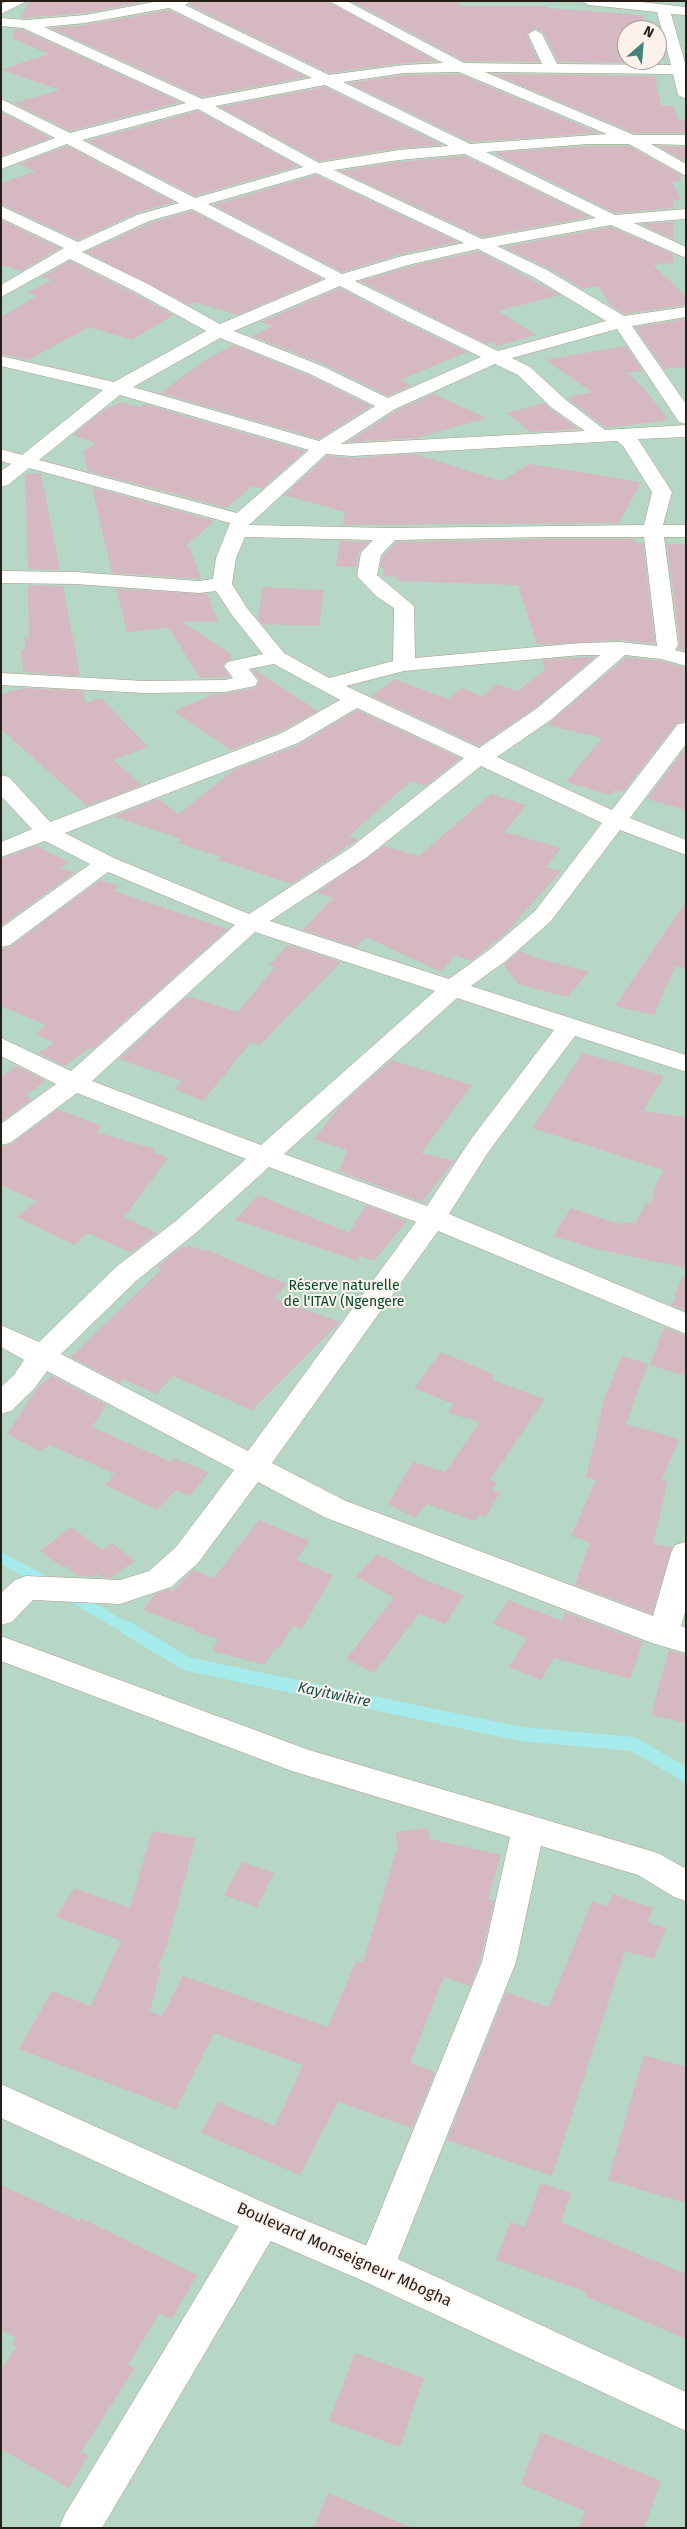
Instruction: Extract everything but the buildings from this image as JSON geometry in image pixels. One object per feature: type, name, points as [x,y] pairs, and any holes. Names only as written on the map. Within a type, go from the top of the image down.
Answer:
[{"type":"street","points":[[1,10],[20,1]]},
{"type":"street","points":[[336,1],[461,67],[631,139],[686,171]]},
{"type":"street","points":[[588,1],[686,10]]},
{"type":"street","points":[[1,22],[26,24],[85,19],[178,3],[327,80],[613,220],[686,253]]},
{"type":"street","points":[[663,9],[682,69],[686,95]]},
{"type":"street","points":[[26,24],[200,104],[317,168],[541,274],[621,322],[686,418]]},
{"type":"street","points":[[535,34],[552,68]]},
{"type":"street","points":[[1,164],[70,138],[200,104],[327,80],[404,69],[461,67],[682,69]]},
{"type":"street","points":[[1,104],[70,138],[192,204],[494,358],[524,371],[559,404],[592,427],[600,436]]},
{"type":"street","points":[[1,292],[74,250],[143,218],[317,168],[400,155],[588,139],[686,140]]},
{"type":"street","points":[[1,211],[219,331],[316,370],[388,405]]},
{"type":"street","points":[[1,481],[117,388],[219,331],[269,308],[342,279],[408,260],[480,244],[613,220],[686,214]]},
{"type":"street","points":[[686,312],[621,322],[494,358],[388,405],[322,448],[240,526],[226,558],[222,584],[239,611],[277,657],[326,685],[616,820],[686,848]]},
{"type":"street","points":[[1,361],[117,388],[322,448],[352,450],[686,432]]},
{"type":"street","points":[[622,435],[630,442],[648,473],[659,485],[662,492],[654,517],[653,530],[668,645],[663,653]]},
{"type":"street","points":[[1,455],[240,526],[390,534],[686,531]]},
{"type":"street","points":[[390,534],[371,553],[367,576],[382,592],[404,606],[404,666]]},
{"type":"street","points":[[1,577],[76,578],[199,587],[222,584]]},
{"type":"street","points":[[1,1136],[74,1083],[251,923],[358,853],[479,757],[495,749],[544,714],[620,648]]},
{"type":"street","points":[[326,685],[404,666],[581,649],[620,648],[663,653],[686,660]]},
{"type":"street","points":[[1,678],[144,687],[225,686],[247,681],[235,666],[277,657]]},
{"type":"street","points":[[1,850],[48,833],[163,785],[290,738],[355,700]]},
{"type":"street","points":[[1,1404],[24,1382],[42,1356],[126,1274],[187,1226],[452,990],[498,955],[543,916],[686,729]]},
{"type":"street","points":[[1,782],[48,833],[106,863],[251,923],[452,990],[686,1064]]},
{"type":"street","points":[[1,940],[106,863]]},
{"type":"street","points":[[1,1613],[26,1588],[120,1592],[160,1579],[187,1555],[281,1429],[433,1218],[480,1145],[569,1027]]},
{"type":"street","points":[[1,1046],[74,1083],[266,1157],[433,1218],[686,1324]]},
{"type":"street","points":[[1,1335],[335,1510],[674,1638],[686,1553]]},
{"type":"street","points":[[1,1648],[304,1762],[528,1830],[648,1864],[686,1887]]},
{"type":"street","points":[[376,2268],[499,1962],[528,1830]]},
{"type":"street","name":"Boulevard Monseigneur Mbogha","points":[[1,2100],[263,2220],[376,2268],[686,2412]]},
{"type":"street","points":[[80,2528],[263,2220]]},
{"type":"green space","name":"Réserve naturelle de l'ITAV (Ngengere","points":[[1,1],[686,1],[686,2528],[1,2528]]},
{"type":"waterway","name":"Kayitwikire","points":[[1,1558],[50,1584]]},
{"type":"waterway","name":"Kayitwikire","points":[[70,1595],[129,1630]]},
{"type":"waterway","name":"Kayitwikire","points":[[127,1628],[187,1664],[521,1734],[633,1744],[686,1775]]}]
